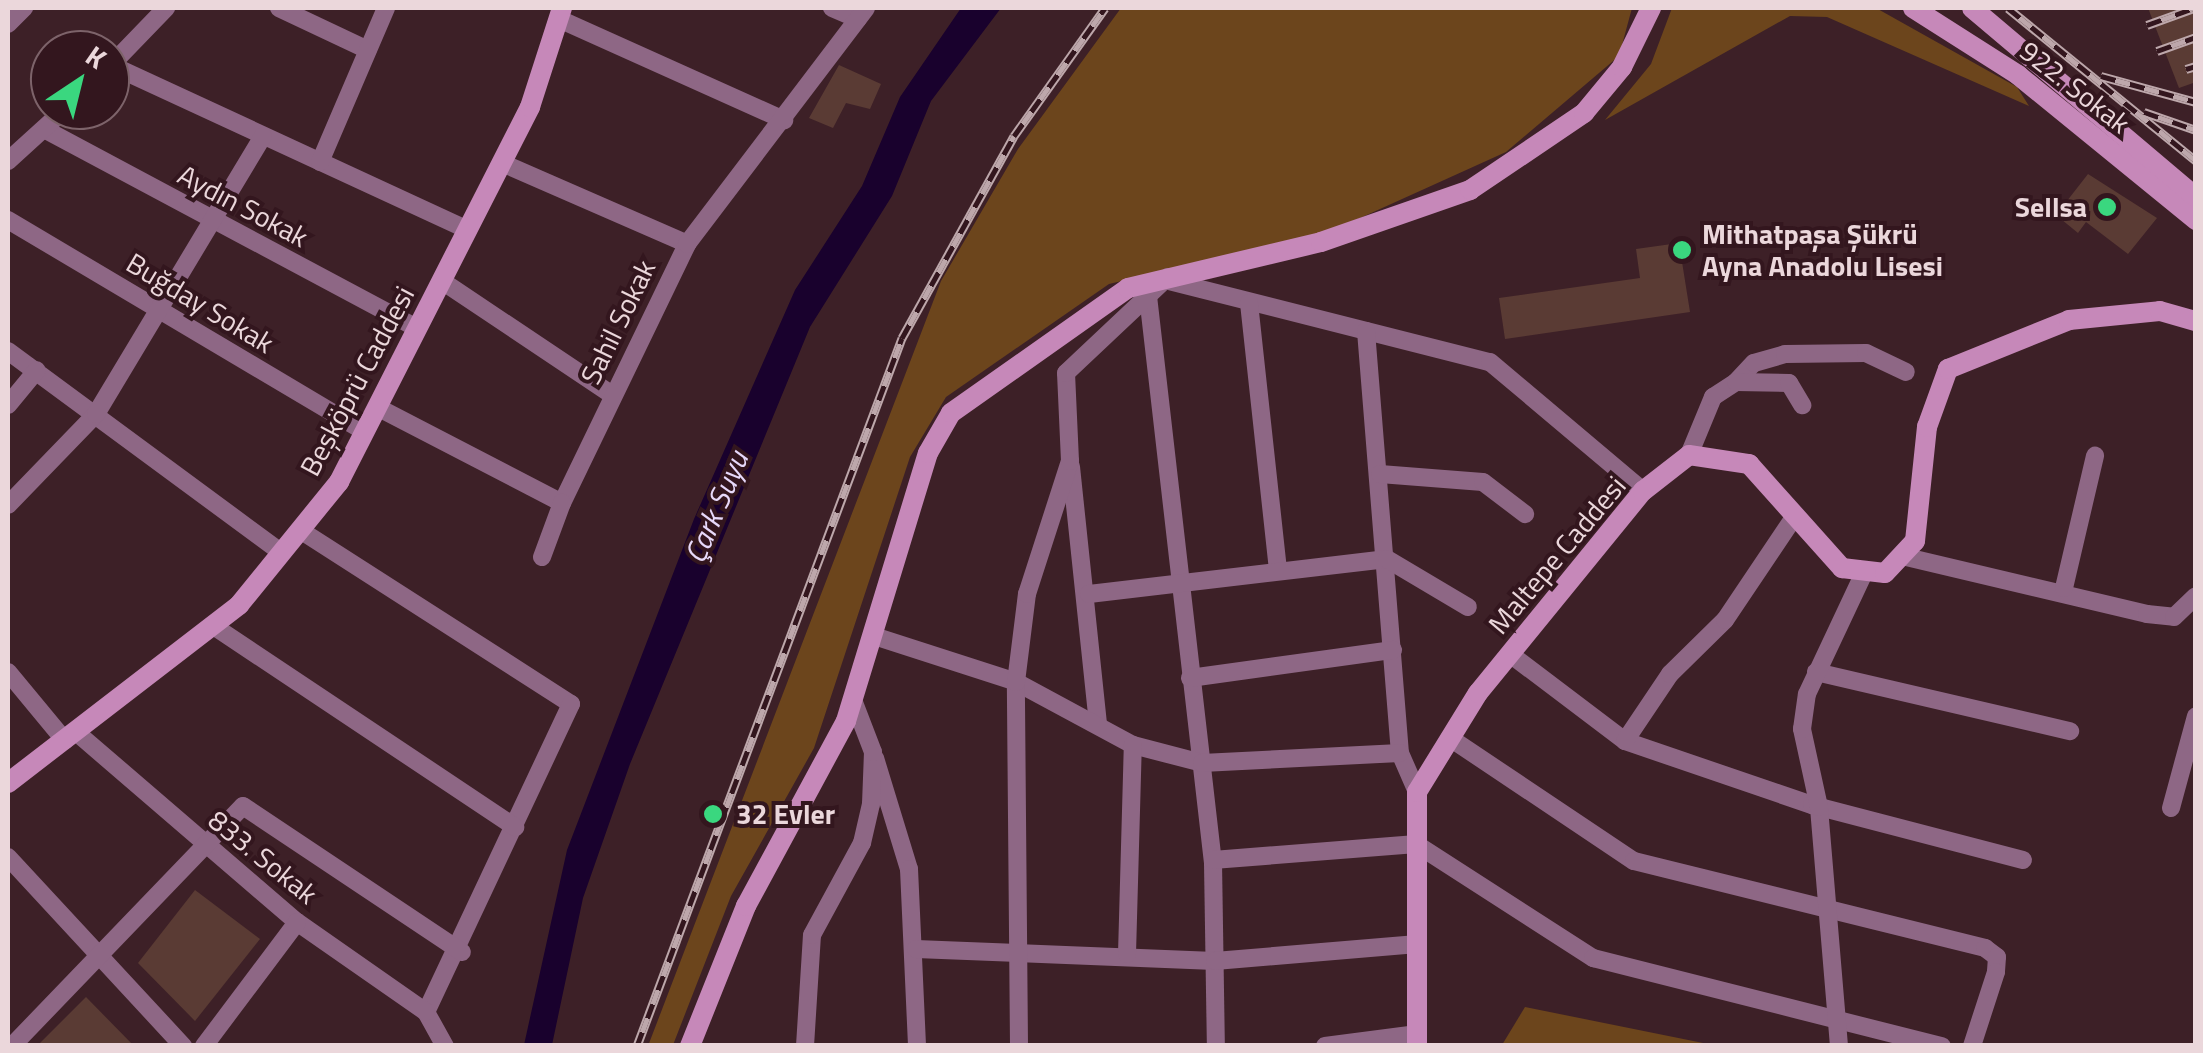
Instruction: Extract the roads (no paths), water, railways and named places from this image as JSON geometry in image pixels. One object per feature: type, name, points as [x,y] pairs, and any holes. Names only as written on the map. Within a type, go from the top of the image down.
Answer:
[{"type":"street","points":[[8,24],[24,8]]},
{"type":"street","points":[[130,45],[166,8]]},
{"type":"street","points":[[278,8],[368,50]]},
{"type":"street","points":[[320,162],[386,8]]},
{"type":"street","points":[[832,8],[862,13]]},
{"type":"street","points":[[690,1046],[746,906],[853,700],[928,453],[950,413],[1073,320],[1171,275],[1321,242],[1470,190],[1584,113],[1633,44],[1647,8]]},
{"type":"street","name":"922. Sokak","points":[[1913,8],[2018,75],[2196,220]]},
{"type":"street","name":"922. Sokak","points":[[1972,8],[2196,197]]},
{"type":"street","points":[[561,13],[784,120]]},
{"type":"street","name":"Beşköprü Caddesi","points":[[8,782],[215,626],[300,530],[364,432],[502,163],[561,13]]},
{"type":"street","name":"Sahil Sokak","points":[[542,557],[562,503],[612,395],[687,244],[862,13]]},
{"type":"street","points":[[130,75],[468,230]]},
{"type":"street","points":[[8,161],[42,130]]},
{"type":"street","name":"Aydın Sokak","points":[[48,130],[211,222],[418,328]]},
{"type":"street","points":[[8,504],[96,414],[263,136]]},
{"type":"street","points":[[502,163],[687,244]]},
{"type":"street","name":"Buğday Sokak","points":[[8,220],[364,432]]},
{"type":"street","points":[[1098,724],[1089,594],[1070,461],[1066,372],[1171,275]]},
{"type":"street","points":[[1171,275],[1249,303],[1490,362],[1643,492]]},
{"type":"street","points":[[442,281],[612,395]]},
{"type":"street","points":[[1148,296],[1213,860],[1216,1046]]},
{"type":"street","points":[[1249,303],[1278,570]]},
{"type":"street","points":[[1906,372],[1866,353],[1785,354],[1754,364],[1736,382],[1712,397],[1688,455],[1749,464],[1842,568],[1885,573],[1915,541],[1927,427],[1948,369],[2069,320],[2160,312],[2196,321]]},
{"type":"street","points":[[1325,1046],[1416,1040],[1416,792],[1400,753],[1366,331]]},
{"type":"street","points":[[8,351],[282,552]]},
{"type":"street","points":[[8,405],[37,370]]},
{"type":"street","points":[[1736,382],[1789,383],[1802,406]]},
{"type":"street","points":[[377,407],[562,503]]},
{"type":"street","name":"Maltepe Caddesi","points":[[1416,792],[1510,654],[1643,492],[1688,455]]},
{"type":"street","points":[[2064,588],[2095,456]]},
{"type":"street","points":[[1019,1046],[1016,682],[1028,594],[1070,461]]},
{"type":"street","points":[[1380,474],[1482,482],[1524,514]]},
{"type":"street","points":[[1624,741],[1795,516]]},
{"type":"street","points":[[300,530],[571,704],[462,952],[426,1012],[444,1046]]},
{"type":"street","points":[[1902,556],[2064,588],[2174,617],[2196,596]]},
{"type":"street","points":[[1089,594],[1182,579],[1387,559],[1468,607]]},
{"type":"street","points":[[1839,1046],[1819,807],[1802,730],[1816,672],[1865,571]]},
{"type":"street","points":[[215,626],[516,827]]},
{"type":"street","points":[[874,636],[1016,682],[1133,746],[1202,763],[1400,753]]},
{"type":"street","points":[[1190,678],[1393,650]]},
{"type":"street","points":[[1510,654],[1624,741],[1819,807],[2023,860]]},
{"type":"street","name":"833. Sokak","points":[[8,672],[70,736],[297,922],[426,1012]]},
{"type":"street","points":[[1816,672],[2070,731]]},
{"type":"street","points":[[853,700],[897,808],[916,949],[918,1046]]},
{"type":"street","points":[[2171,808],[2196,716]]},
{"type":"street","points":[[1450,738],[1634,861],[1830,906],[1998,957],[1972,1046]]},
{"type":"street","points":[[1127,954],[1133,746]]},
{"type":"street","points":[[805,1046],[812,935],[862,843],[873,752]]},
{"type":"street","points":[[12,1046],[207,848],[243,806],[462,952]]},
{"type":"street","points":[[1213,860],[1416,844],[1593,958],[1942,1046]]},
{"type":"street","points":[[8,857],[96,957],[183,1046]]},
{"type":"street","points":[[204,1046],[297,922]]},
{"type":"street","points":[[916,949],[1215,960],[1416,944]]},
{"type":"water","name":"Çark Suyu","points":[[961,8],[1001,8],[931,101],[892,196],[810,327],[630,764],[583,898],[552,1045],[524,1045],[567,850],[694,519],[795,290],[862,186],[900,97]]},
{"type":"railway","points":[[637,1046],[902,338],[1014,136],[1105,8]]},
{"type":"railway","points":[[2008,8],[2196,161]]},
{"type":"railway","points":[[2147,25],[2194,8]]},
{"type":"railway","points":[[2157,51],[2196,37]]},
{"type":"railway","points":[[2186,69],[2196,66]]},
{"type":"railway","points":[[2101,76],[2196,102]]},
{"type":"railway","points":[[2144,112],[2196,130]]},
{"type":"place","name":"Sellsa","points":[[2107,207]]},
{"type":"place","name":"Mithatpaşa Şükrü Ayna Anadolu Lisesi","points":[[1682,250]]},
{"type":"place","name":"32 Evler","points":[[713,814]]}]
